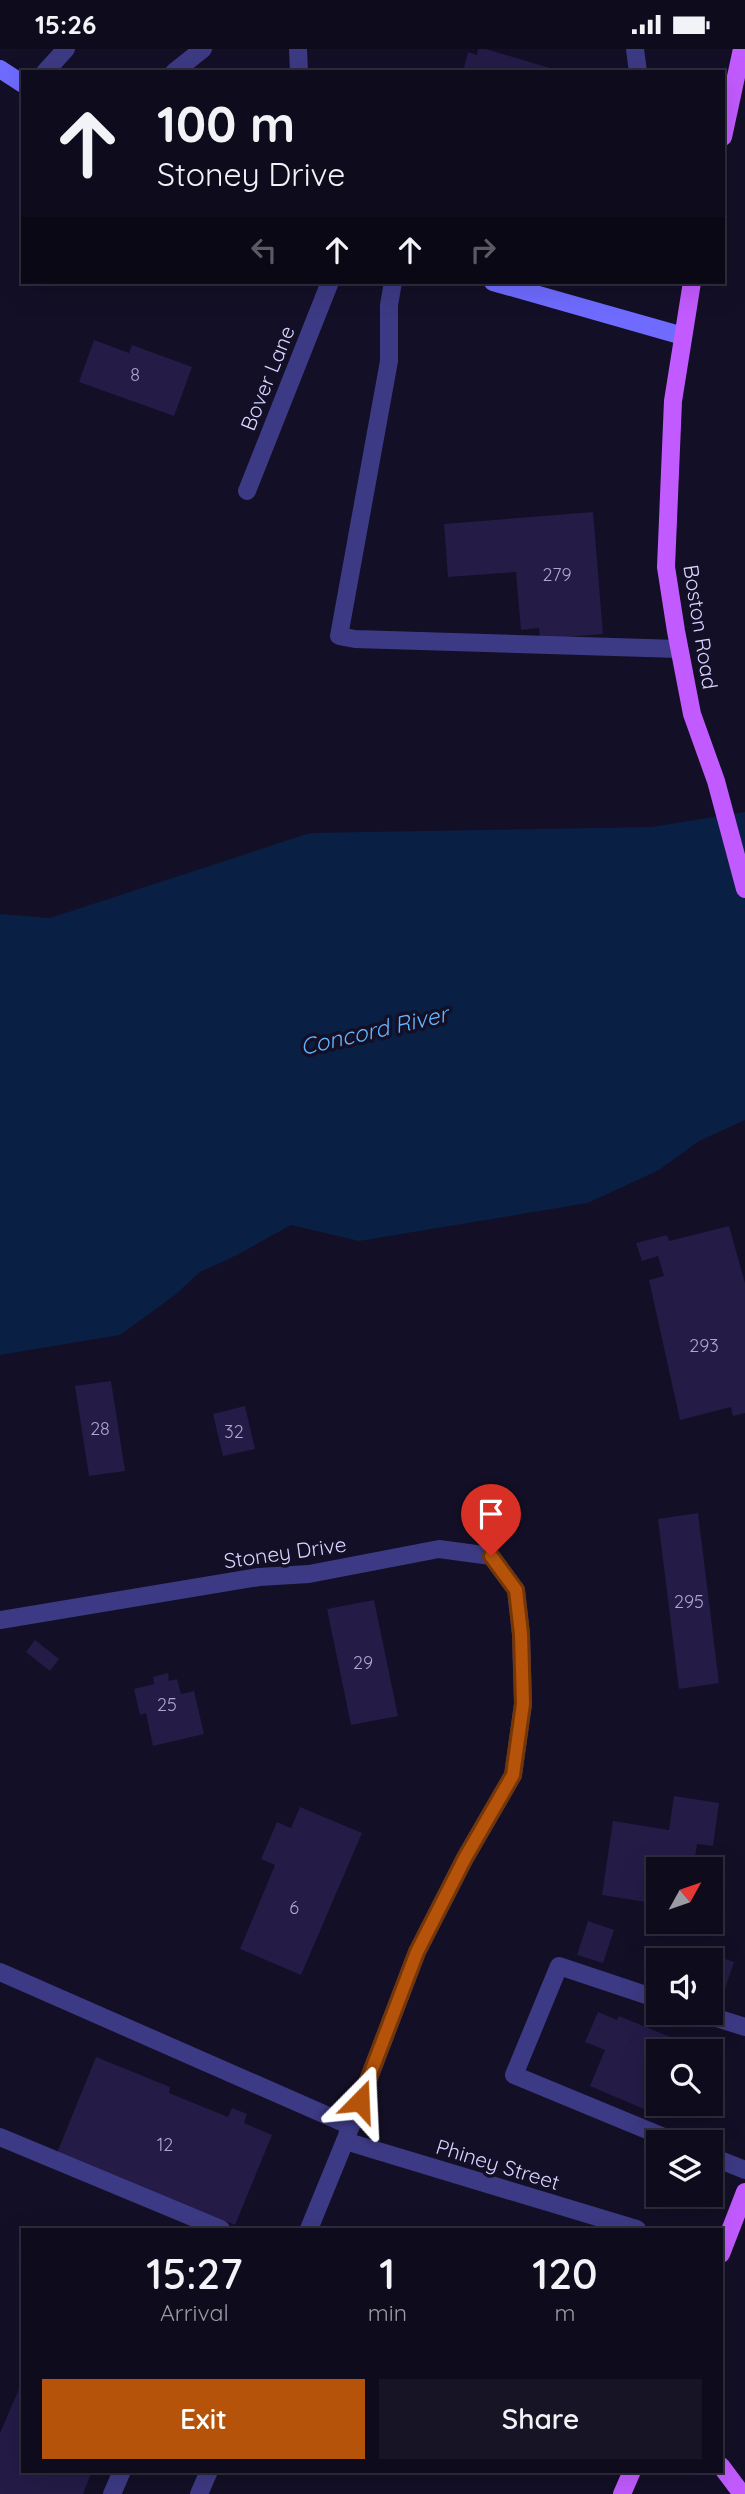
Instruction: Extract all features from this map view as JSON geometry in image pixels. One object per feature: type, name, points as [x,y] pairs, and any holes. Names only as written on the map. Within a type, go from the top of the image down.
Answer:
[{"type":"main road","points":[[725,123],[742,49]]},
{"type":"main road","points":[[0,69],[21,83]]},
{"type":"main road","points":[[499,284],[684,336]]},
{"type":"main road","name":"Boston Road","points":[[692,284],[673,401],[666,567],[692,713],[716,781],[745,889]]},
{"type":"main road","points":[[723,2248],[745,2192]]},
{"type":"main road","points":[[723,2469],[742,2494]]},
{"type":"main road","points":[[622,2494],[631,2473]]},
{"type":"street","points":[[47,70],[66,49]]},
{"type":"street","points":[[177,70],[203,49]]},
{"type":"street","points":[[298,49],[299,70]]},
{"type":"street","points":[[635,49],[638,70]]},
{"type":"street","name":"Bover Lane","points":[[247,491],[329,284]]},
{"type":"street","points":[[393,284],[388,305],[389,361],[339,636],[355,639],[679,649]]},
{"type":"street","name":"Stoney Drive","points":[[0,1620],[259,1577],[309,1574],[439,1549],[491,1556],[516,1590],[521,1634],[523,1704],[513,1775],[465,1858],[417,1952],[309,2228]]},
{"type":"street","points":[[646,1995],[559,1966],[514,2075],[647,2130]]},
{"type":"street","name":"Phiney Street","points":[[0,1972],[348,2134],[634,2228]]},
{"type":"street","points":[[723,2020],[745,2027]]},
{"type":"street","points":[[0,2137],[220,2228]]},
{"type":"street","points":[[723,2161],[745,2170]]},
{"type":"street","points":[[112,2494],[121,2473]]},
{"type":"street","points":[[199,2494],[208,2473]]},
{"type":"water","name":"Concord River","points":[[745,812],[745,1120],[699,1141],[659,1170],[588,1203],[359,1241],[291,1225],[200,1272],[175,1295],[120,1335],[0,1355],[0,914],[50,918],[310,833],[651,827]]},
{"type":"building","points":[[478,49],[486,49],[556,70],[464,70],[468,52],[477,55]]},
{"type":"building","points":[[94,340],[129,353],[132,345],[192,367],[174,416],[79,382]]},
{"type":"building","points":[[593,512],[603,634],[540,639],[539,628],[521,630],[516,572],[448,577],[444,524]]},
{"type":"building","points":[[729,1226],[745,1283],[745,1413],[733,1416],[731,1407],[680,1420],[649,1280],[664,1276],[658,1256],[642,1261],[636,1243],[667,1235],[669,1241]]},
{"type":"building","points":[[111,1381],[125,1471],[89,1476],[75,1386]]},
{"type":"building","points":[[245,1406],[255,1449],[223,1456],[213,1414]]},
{"type":"building","points":[[698,1513],[719,1683],[679,1689],[658,1519]]},
{"type":"building","points":[[374,1600],[398,1716],[351,1725],[327,1609]]},
{"type":"building","points":[[35,1640],[59,1659],[50,1671],[26,1652]]},
{"type":"building","points":[[168,1673],[169,1681],[177,1679],[181,1694],[194,1691],[204,1734],[153,1746],[146,1713],[140,1715],[134,1689],[154,1684],[153,1677]]},
{"type":"building","points":[[674,1796],[719,1803],[713,1846],[697,1844],[695,1857],[646,1857],[646,1902],[602,1895],[613,1821],[669,1830]]},
{"type":"building","points":[[300,1807],[362,1833],[301,1975],[240,1949],[275,1865],[261,1859],[277,1822],[291,1828]]},
{"type":"building","points":[[588,1921],[614,1930],[603,1963],[577,1955]]},
{"type":"building","points":[[723,1958],[734,1962],[725,1989],[723,1988]]},
{"type":"building","points":[[598,2012],[617,2020],[619,2016],[675,2039],[646,2039],[646,2110],[590,2086],[605,2050],[585,2042]]},
{"type":"building","points":[[96,2057],[170,2087],[169,2093],[228,2117],[232,2108],[247,2114],[244,2123],[272,2135],[235,2225],[57,2153]]},
{"type":"building","points":[[21,2385],[21,2473],[91,2473],[83,2494],[0,2494],[0,2433]]},
{"type":"route","points":[[360,2101],[417,1952],[465,1858],[513,1775],[523,1704],[521,1634],[516,1590],[491,1556]]}]
